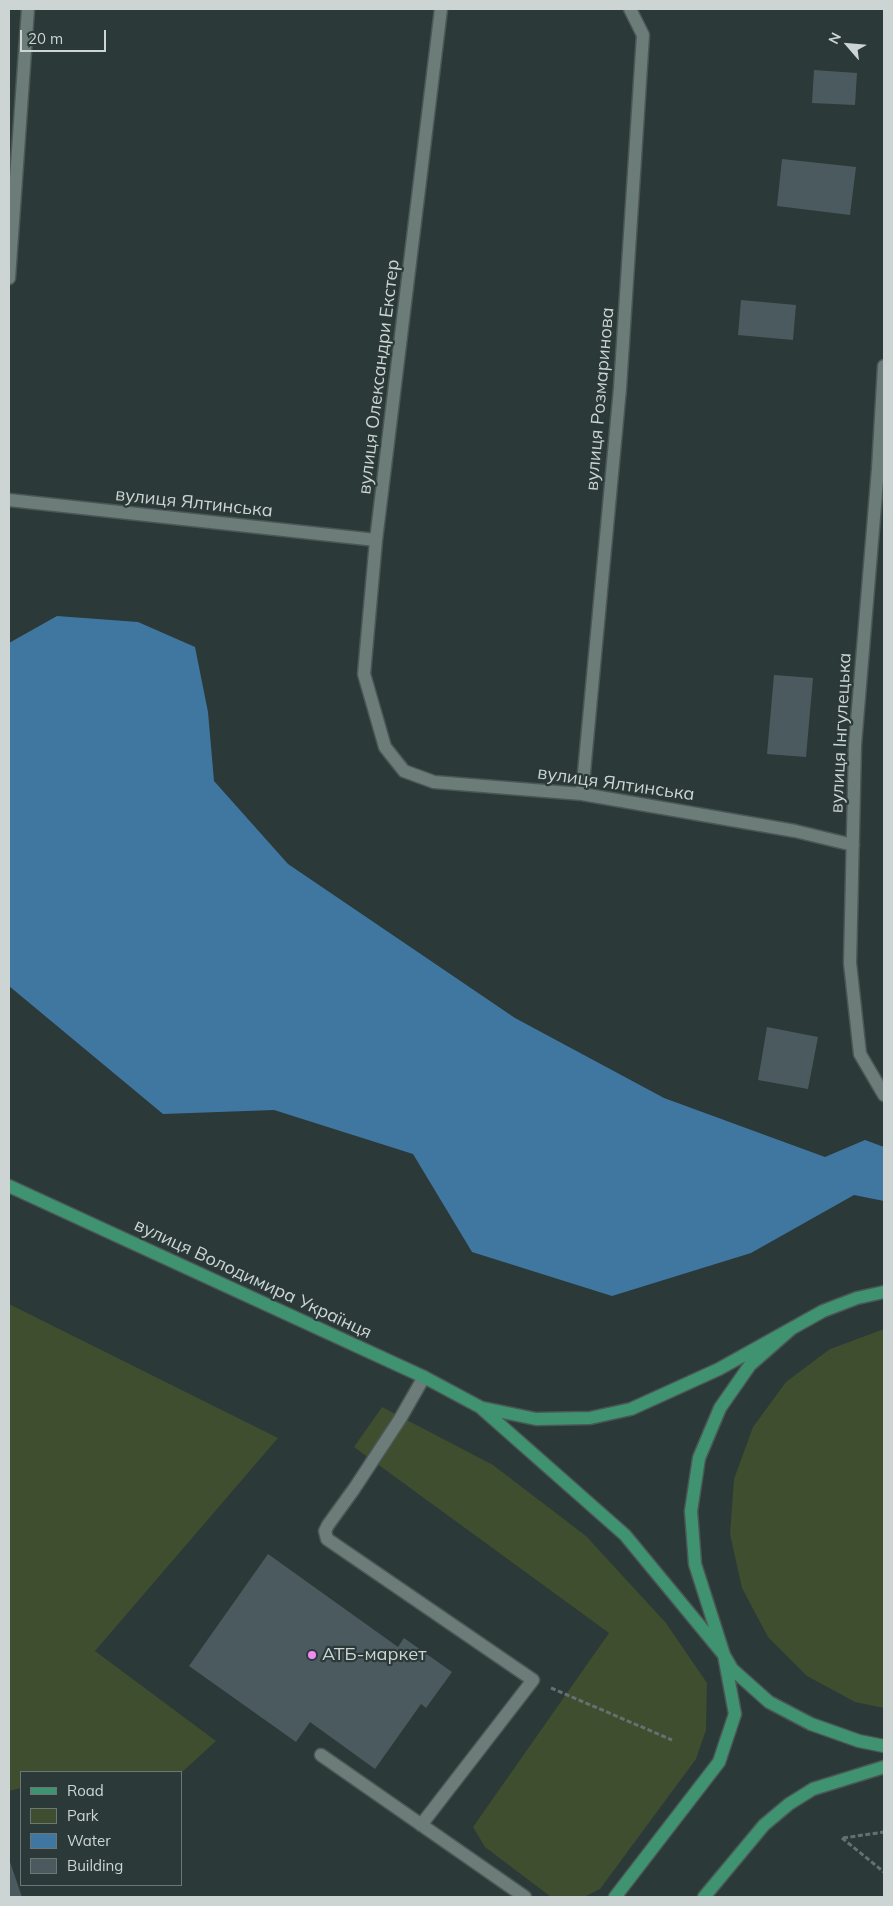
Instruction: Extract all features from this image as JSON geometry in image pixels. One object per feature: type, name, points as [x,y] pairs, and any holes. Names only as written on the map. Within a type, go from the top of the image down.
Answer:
[{"type":"main road","name":"вулиця Володимира Українця","points":[[9,1186],[424,1377],[480,1407],[625,1535],[724,1655],[732,1669],[768,1702],[811,1724],[859,1742],[884,1746]]},
{"type":"main road","points":[[791,1329],[823,1311],[857,1298],[884,1292]]},
{"type":"main road","name":"вулиця Володимира Українця","points":[[480,1407],[536,1419],[590,1418],[630,1409],[719,1369],[791,1329]]},
{"type":"main road","name":"вулиця Володимира Українця","points":[[724,1655],[695,1564],[691,1510],[699,1458],[720,1408],[750,1364],[791,1329]]},
{"type":"main road","points":[[615,1897],[720,1762],[734,1714],[724,1655]]},
{"type":"main road","points":[[704,1897],[764,1825],[789,1804],[814,1789],[884,1767]]},
{"type":"street","points":[[9,278],[28,9]]},
{"type":"street","name":"вулиця Олександри Екстер","points":[[385,747],[364,674],[376,540],[441,9]]},
{"type":"street","name":"вулиця Розмаринова","points":[[582,794],[620,388],[643,35],[630,9]]},
{"type":"street","name":"вулиця Інгулецька","points":[[884,366],[878,479],[855,744],[850,963],[860,1054],[884,1095]]},
{"type":"street","name":"вулиця Ялтинська","points":[[9,500],[376,540]]},
{"type":"street","name":"вулиця Ялтинська","points":[[385,747],[404,771],[434,782],[582,794],[795,831],[853,845]]},
{"type":"street","points":[[421,1825],[533,1680],[327,1539],[325,1532],[328,1525],[400,1419],[424,1377]]},
{"type":"street","points":[[321,1755],[525,1897]]},
{"type":"path","points":[[533,1680],[672,1740]]},
{"type":"path","points":[[884,1832],[842,1838],[884,1872]]},
{"type":"green space","points":[[9,1304],[278,1438],[95,1651],[216,1741],[182,1772],[20,1771],[20,1788],[9,1791]]},
{"type":"green space","points":[[884,1329],[884,1708],[855,1702],[807,1676],[768,1637],[742,1588],[730,1534],[734,1479],[753,1427],[786,1382],[830,1349]]},
{"type":"green space","points":[[382,1407],[493,1465],[586,1536],[666,1623],[707,1683],[706,1730],[696,1759],[600,1889],[584,1897],[551,1897],[485,1847],[473,1827],[609,1633],[354,1447]]},
{"type":"water","points":[[57,616],[138,622],[195,647],[208,712],[214,781],[288,864],[515,1018],[664,1098],[825,1157],[865,1140],[884,1147],[884,1201],[854,1195],[751,1253],[612,1296],[472,1252],[413,1154],[274,1110],[163,1114],[9,986],[9,643]]},
{"type":"building","points":[[814,70],[857,73],[855,105],[812,103]]},
{"type":"building","points":[[782,159],[856,167],[850,215],[777,206]]},
{"type":"building","points":[[741,300],[796,305],[793,340],[738,335]]},
{"type":"building","points":[[774,675],[813,678],[806,757],[767,754]]},
{"type":"building","points":[[767,1027],[818,1037],[808,1089],[758,1080]]},
{"type":"building","name":"АТБ-маркет","points":[[268,1554],[398,1647],[404,1638],[452,1672],[426,1708],[421,1704],[375,1769],[310,1722],[296,1742],[189,1666]]},
{"type":"building","points":[[9,1859],[22,1897],[9,1897]]},
{"type":"place","name":"АТБ-маркет","points":[[312,1655]]}]
